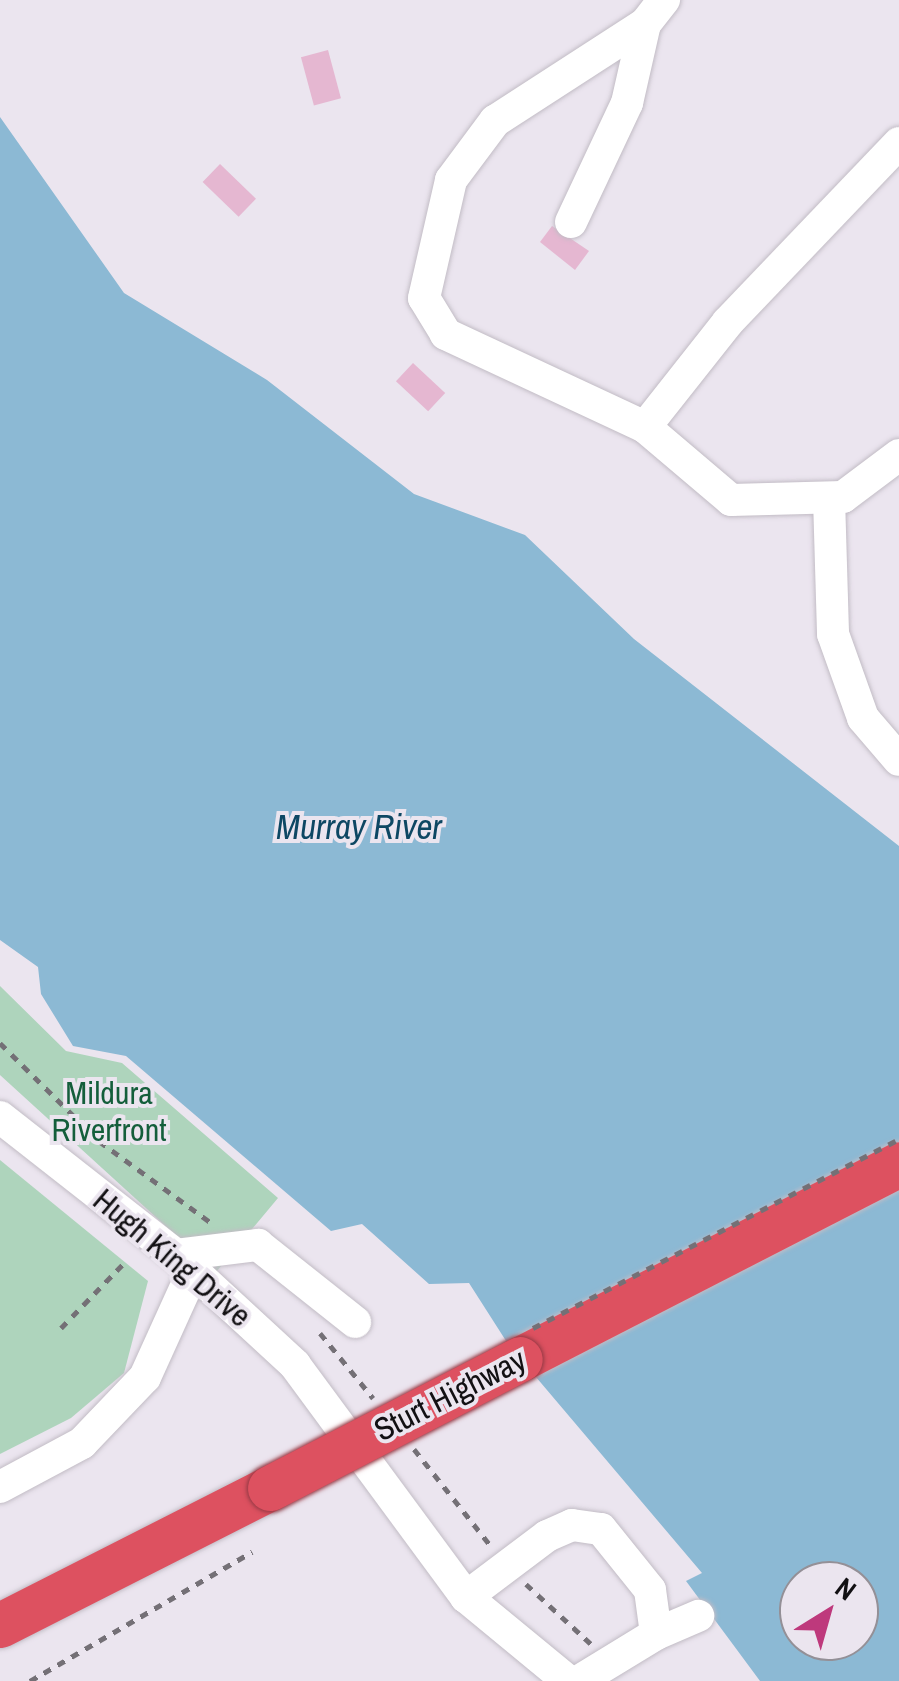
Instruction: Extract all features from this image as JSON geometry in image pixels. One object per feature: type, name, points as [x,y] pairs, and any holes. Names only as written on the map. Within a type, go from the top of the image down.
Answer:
[{"type":"highway","name":"Sturt Highway","points":[[0,1625],[899,1164]]},
{"type":"street","points":[[571,222],[627,103],[655,12]]},
{"type":"street","points":[[655,12],[495,122],[451,180],[424,298],[446,334],[645,426],[731,500],[829,498],[890,469],[899,455]]},
{"type":"street","points":[[645,426],[728,322],[899,143]]},
{"type":"street","points":[[829,498],[833,634],[863,718],[899,760]]},
{"type":"street","name":"Hugh King Drive","points":[[0,1117],[185,1263],[349,1413],[466,1597],[568,1681]]},
{"type":"street","points":[[0,1487],[82,1443],[146,1376],[185,1263],[258,1245],[354,1322]]},
{"type":"street","points":[[466,1597],[547,1536],[572,1525],[601,1529],[650,1590],[656,1634]]},
{"type":"street","points":[[579,1681],[656,1634],[698,1616]]},
{"type":"path","points":[[520,1334],[899,1138]]},
{"type":"path","points":[[62,1328],[125,1262]]},
{"type":"path","points":[[349,1413],[382,1406]]},
{"type":"path","points":[[30,1681],[252,1552]]},
{"type":"green space","name":"Mildura Riverfront","points":[[0,986],[66,1051],[122,1063],[278,1198],[216,1272],[0,1075]]},
{"type":"green space","points":[[0,1160],[148,1281],[124,1373],[71,1418],[0,1454]]},
{"type":"water","name":"Murray River","points":[[0,117],[124,293],[267,380],[414,494],[525,535],[634,639],[899,846],[899,1681],[760,1681],[686,1581],[702,1573],[508,1344],[469,1283],[429,1284],[362,1224],[331,1231],[126,1056],[73,1046],[41,994],[38,967],[0,940]]},
{"type":"building","points":[[328,50],[341,98],[314,106],[301,57]]},
{"type":"building","points":[[220,164],[256,199],[239,217],[203,182]]},
{"type":"building","points":[[552,226],[589,251],[575,270],[540,242]]},
{"type":"building","points":[[413,363],[445,393],[428,411],[396,381]]}]
